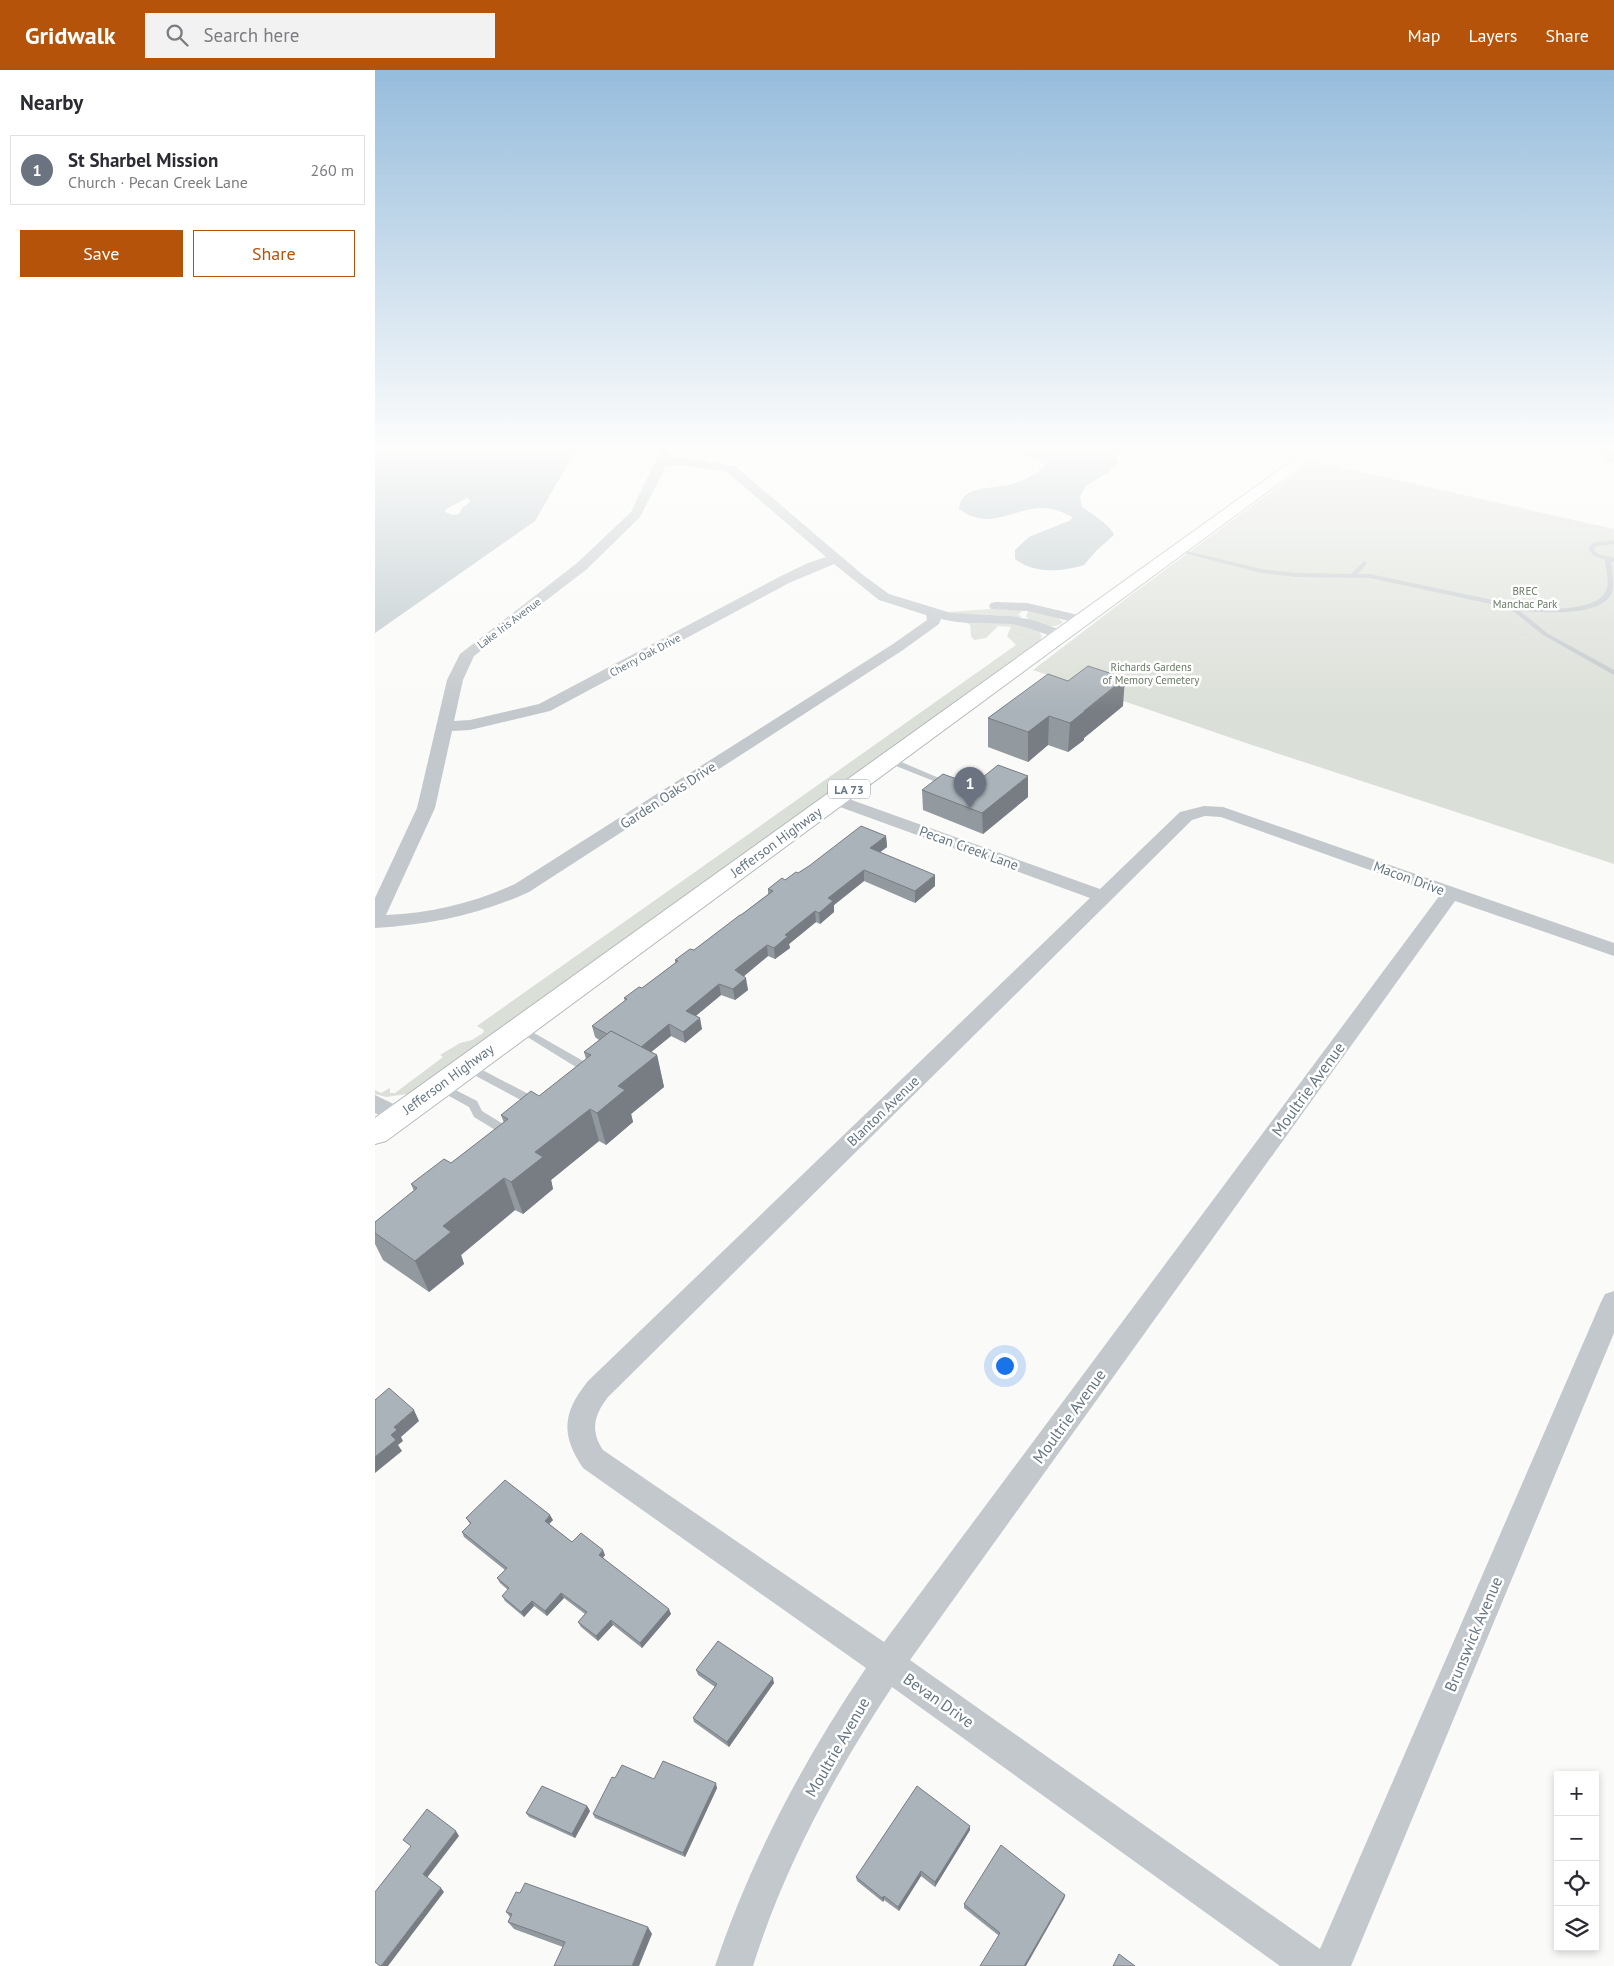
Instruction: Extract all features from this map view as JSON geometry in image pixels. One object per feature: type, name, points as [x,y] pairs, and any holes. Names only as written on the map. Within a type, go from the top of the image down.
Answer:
[{"type":"main road","name":"Jefferson Highway","points":[[375,1133],[1203,533]]},
{"type":"street","name":"Lake Iris Avenue","points":[[375,920],[426,808],[455,680],[468,654],[582,566],[616,533]]},
{"type":"street","points":[[808,533],[884,597],[951,617],[1011,620],[1028,623],[1062,634]]},
{"type":"street","name":"Cherry Oak Drive","points":[[444,727],[470,724],[545,708],[796,574],[837,558]]},
{"type":"street","points":[[933,613],[949,609],[1016,606],[1082,620]]},
{"type":"street","name":"Garden Oaks Drive","points":[[375,920],[435,917],[464,911],[493,902],[522,888],[898,647],[934,621],[933,613]]},
{"type":"street","name":"Pecan Creek Lane","points":[[835,799],[1102,896]]},
{"type":"street","name":"Blanton Avenue","points":[[580,1427],[585,1406],[598,1389],[1102,896],[1186,816],[1203,811]]},
{"type":"street","name":"Macon Drive","points":[[1203,811],[1223,812],[1614,950]]},
{"type":"street","name":"Moultrie Avenue","points":[[734,1966],[752,1911],[771,1867],[817,1779],[858,1708],[888,1664],[1451,893]]},
{"type":"street","points":[[375,1103],[398,1116]]},
{"type":"street","name":"Brunswick Avenue","points":[[1332,1966],[1614,1302]]},
{"type":"street","name":"Bevan Drive","points":[[580,1427],[584,1448],[593,1459],[888,1664],[1312,1966]]},
{"type":"lane","points":[[1179,551],[1261,571],[1296,575],[1380,578],[1510,608],[1558,610],[1581,608],[1598,603],[1607,597],[1610,588],[1611,560],[1596,555],[1591,549],[1592,546],[1600,542],[1614,542]]},
{"type":"lane","points":[[1353,576],[1365,563]]},
{"type":"lane","points":[[1510,608],[1545,634],[1614,672]]},
{"type":"lane","points":[[889,760],[960,788]]},
{"type":"lane","points":[[519,1027],[588,1070]]},
{"type":"lane","points":[[466,1066],[548,1109]]},
{"type":"lane","points":[[439,1085],[473,1104],[478,1114],[512,1135]]},
{"type":"green space","points":[[1215,533],[1614,533],[1614,864],[1252,745],[1033,670]]},
{"type":"green space","points":[[991,609],[1023,610],[1018,615],[1021,616],[1020,618],[999,615],[949,614],[947,612]]},
{"type":"green space","points":[[1028,611],[1058,618],[1063,622],[1055,626],[1041,624],[1027,619]]},
{"type":"green space","points":[[963,621],[1018,624],[1037,631],[1042,636],[1038,644],[414,1093],[386,1097],[375,1094],[375,1090],[381,1093],[390,1088],[390,1093],[395,1093],[443,1057],[440,1055],[460,1043],[472,1040],[483,1033],[484,1030],[477,1026],[1016,645],[1007,636],[1011,627],[998,626],[986,638],[974,640],[971,636],[970,625]]},
{"type":"shaded area","points":[[375,533],[517,533],[375,633]]},
{"type":"shaded area","points":[[1038,533],[1114,535],[1084,565],[1058,570],[1031,567],[1015,559],[1015,550],[1029,537]]},
{"type":"building","points":[[1088,666],[1125,678],[1070,723],[1049,716],[1028,732],[988,718],[1048,674],[1068,681]]},
{"type":"building","points":[[998,765],[1028,776],[982,813],[922,790],[943,774],[973,785]]},
{"type":"building","points":[[861,826],[886,836],[870,848],[935,875],[915,891],[864,870],[828,898],[833,901],[819,913],[815,911],[785,935],[788,936],[774,948],[767,945],[735,970],[746,978],[733,989],[719,984],[686,1011],[700,1018],[683,1032],[669,1024],[641,1047],[611,1031],[607,1034],[592,1026],[627,999],[624,998],[639,987],[642,988],[678,961],[675,960],[690,949],[694,950],[773,891],[768,889],[782,878],[785,880],[809,866]]},
{"type":"building","points":[[611,1031],[657,1055],[618,1086],[625,1090],[597,1113],[590,1109],[535,1152],[543,1157],[511,1182],[504,1178],[443,1226],[451,1232],[415,1261],[375,1233],[375,1222],[417,1188],[411,1184],[444,1159],[451,1163],[508,1119],[501,1115],[531,1091],[539,1096],[591,1055],[584,1052]]},
{"type":"building","points":[[389,1388],[414,1410],[394,1427],[397,1430],[391,1435],[396,1440],[375,1457],[375,1400]]},
{"type":"building","points":[[505,1480],[550,1515],[545,1521],[572,1542],[581,1533],[603,1550],[599,1555],[669,1609],[640,1643],[611,1620],[596,1636],[578,1622],[587,1612],[561,1593],[545,1611],[532,1601],[521,1612],[502,1596],[509,1588],[497,1578],[507,1568],[462,1532],[471,1523],[466,1518]]},
{"type":"building","points":[[718,1641],[773,1678],[727,1742],[693,1718],[717,1684],[696,1670]]},
{"type":"building","points":[[663,1761],[716,1783],[683,1853],[593,1814],[612,1777],[615,1778],[622,1765],[654,1779]]},
{"type":"building","points":[[542,1786],[587,1806],[572,1834],[526,1813]]},
{"type":"building","points":[[917,1786],[970,1826],[935,1882],[921,1871],[898,1907],[884,1896],[882,1898],[856,1877]]},
{"type":"building","points":[[427,1809],[456,1831],[423,1874],[441,1888],[380,1966],[375,1962],[375,1892],[411,1846],[403,1840]]},
{"type":"building","points":[[1001,1845],[1065,1895],[1024,1966],[980,1966],[1000,1933],[964,1904]]},
{"type":"building","points":[[525,1883],[648,1927],[632,1966],[554,1966],[565,1942],[508,1922],[512,1914],[506,1912],[516,1892],[520,1893]]},
{"type":"building","points":[[1119,1954],[1135,1966],[1113,1966]]},
{"type":"place","name":"St Sharbel Mission","points":[[970,808]]},
{"type":"park label","name":"BREC Manchac Park","points":[[1525,597]]},
{"type":"park label","name":"Richards Gardens of Memory Cemetery","points":[[1151,673]]}]
